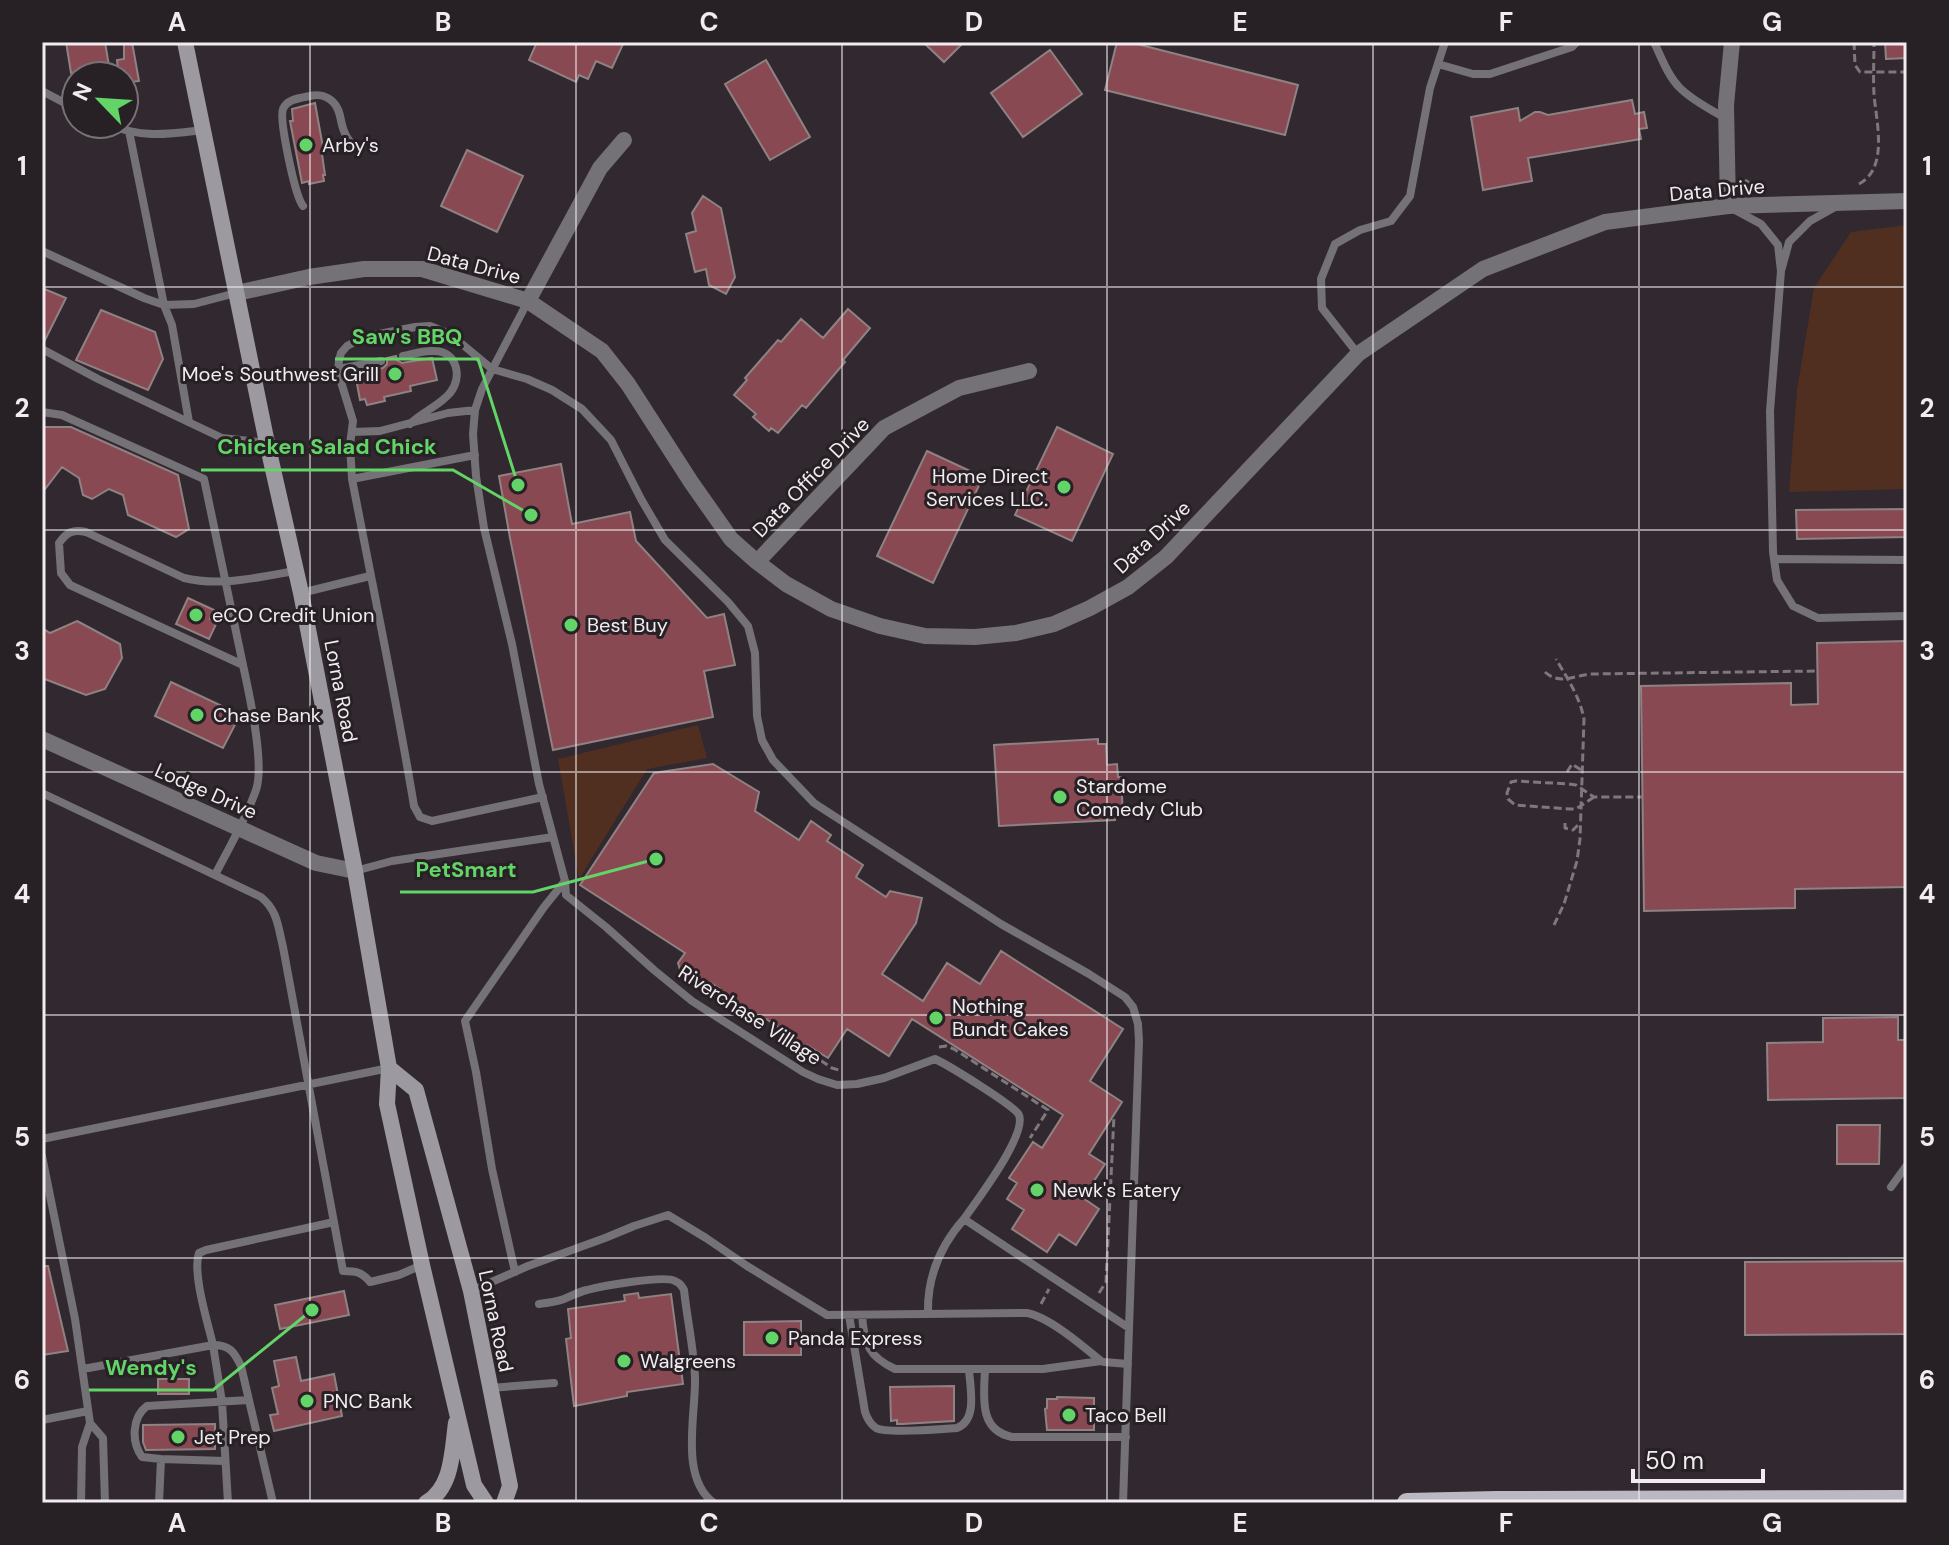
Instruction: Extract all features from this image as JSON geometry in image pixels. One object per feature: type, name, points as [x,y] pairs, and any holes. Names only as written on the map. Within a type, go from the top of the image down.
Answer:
[{"type":"main road","points":[[1407,1503],[1907,1500]]},
{"type":"street","name":"Lorna Road","points":[[185,42],[301,593],[355,871],[389,1068],[387,1104],[474,1485],[486,1503]]},
{"type":"street","points":[[1728,206],[1726,119],[1732,42]]},
{"type":"street","points":[[528,301],[600,168],[624,140]]},
{"type":"street","name":"Data Drive","points":[[237,293],[364,269],[422,269],[528,301],[602,351],[628,384],[731,539],[786,584],[831,609],[880,626],[925,636],[975,637],[1016,633],[1054,624],[1128,587],[1166,557],[1358,354],[1483,269],[1605,222],[1728,206],[1907,201]]},
{"type":"street","name":"Data Office Drive","points":[[757,562],[884,428],[959,388],[1029,371]]},
{"type":"street","name":"Lodge Drive","points":[[42,739],[316,863],[355,871]]},
{"type":"street","name":"Lorna Road","points":[[389,1068],[416,1090],[471,1291],[510,1486],[504,1503]]},
{"type":"street","points":[[426,1503],[444,1485],[457,1413]]},
{"type":"lane","points":[[1358,354],[1322,308],[1321,279],[1335,244],[1360,230],[1391,221],[1410,196],[1425,113],[1445,42]]},
{"type":"lane","points":[[1438,64],[1473,74],[1490,74],[1572,47],[1577,42]]},
{"type":"lane","points":[[1654,42],[1679,87],[1726,119]]},
{"type":"lane","points":[[42,91],[60,101]]},
{"type":"lane","points":[[303,206],[298,200],[291,169],[283,123],[285,105],[316,95],[329,99],[335,103],[343,129],[354,147]]},
{"type":"lane","points":[[140,133],[203,130]]},
{"type":"lane","points":[[131,140],[164,305],[172,325],[189,422]]},
{"type":"lane","points":[[1842,203],[1810,221],[1789,242],[1781,271],[1770,411],[1777,580],[1793,606],[1818,618],[1907,616]]},
{"type":"lane","points":[[1728,206],[1761,224],[1778,245],[1781,271]]},
{"type":"lane","points":[[42,251],[164,305],[194,304],[237,293]]},
{"type":"lane","name":"Riverchase Village","points":[[528,301],[492,369],[475,410],[473,434],[484,528],[566,895],[683,994],[803,1072],[837,1085],[857,1084],[884,1078],[935,1059],[1007,1103],[1018,1112],[1021,1125],[1004,1160],[964,1219]]},
{"type":"lane","points":[[543,797],[432,821],[420,817],[414,806],[399,713],[352,479],[350,445],[353,421],[338,372],[341,353],[364,337],[430,326],[450,334],[492,369],[552,390],[582,409],[611,440],[665,540],[748,626],[755,653],[757,716],[762,740],[773,760],[814,803],[1001,924],[1125,997],[1133,1007],[1139,1041],[1123,1503]]},
{"type":"lane","points":[[42,349],[222,438],[267,443]]},
{"type":"lane","points":[[403,356],[439,351],[451,358],[457,372],[454,388],[447,397],[410,424]]},
{"type":"lane","points":[[338,372],[381,361]]},
{"type":"lane","points":[[353,432],[380,431],[448,413],[475,410]]},
{"type":"lane","points":[[42,412],[62,415],[204,479],[251,701],[259,770],[257,788],[215,875]]},
{"type":"lane","points":[[352,479],[475,455]]},
{"type":"lane","points":[[243,665],[70,585],[61,573],[59,543],[66,533],[77,530],[86,532],[184,578],[200,582],[296,571]]},
{"type":"lane","points":[[1774,559],[1907,560]]},
{"type":"lane","points":[[301,593],[370,576]]},
{"type":"lane","points":[[42,793],[261,897],[269,904],[275,913],[283,947],[343,1271],[357,1271],[370,1282],[422,1265]]},
{"type":"lane","points":[[355,871],[392,861],[553,837]]},
{"type":"lane","points":[[515,1272],[492,1169],[465,1021],[537,916],[565,881]]},
{"type":"lane","points":[[42,1139],[389,1068]]},
{"type":"lane","points":[[42,1156],[83,1369],[90,1423],[82,1447],[81,1503]]},
{"type":"lane","points":[[1891,1187],[1907,1165]]},
{"type":"lane","points":[[471,1291],[668,1215],[827,1315],[1036,1315],[1080,1343],[1101,1361]]},
{"type":"lane","points":[[928,1314],[928,1294],[934,1266],[964,1219],[1129,1328]]},
{"type":"lane","points":[[228,1503],[222,1402],[201,1293],[199,1253],[334,1222]]},
{"type":"lane","points":[[539,1304],[562,1300],[589,1289],[651,1280],[674,1280],[680,1285],[684,1290],[695,1378],[692,1453],[696,1478],[707,1498],[714,1503]]},
{"type":"lane","points":[[849,1315],[865,1412],[868,1421],[881,1430],[957,1428],[967,1423],[971,1409],[969,1369]]},
{"type":"lane","points":[[862,1315],[871,1353],[879,1362],[895,1369],[1043,1369],[1101,1361],[1128,1364]]},
{"type":"lane","points":[[83,1369],[213,1345],[230,1348],[241,1366],[273,1503]]},
{"type":"lane","points":[[985,1369],[987,1417],[994,1430],[1003,1436],[1126,1437]]},
{"type":"lane","points":[[489,1388],[554,1383]]},
{"type":"lane","points":[[225,1461],[142,1457],[136,1444],[136,1418],[139,1411],[147,1406],[249,1400]]},
{"type":"lane","points":[[42,1420],[88,1411]]},
{"type":"lane","points":[[90,1423],[103,1438],[105,1503]]},
{"type":"lane","points":[[159,1503],[161,1459]]},
{"type":"path","points":[[1854,42],[1856,69],[1865,73],[1907,72]]},
{"type":"path","points":[[1856,185],[1868,178],[1874,168],[1878,149],[1874,42]]},
{"type":"path","points":[[1727,172],[1742,172],[1745,179],[1761,188]]},
{"type":"path","points":[[1554,925],[1577,861],[1584,719],[1582,706],[1556,659]]},
{"type":"path","points":[[1545,672],[1556,679],[1568,679],[1590,674],[1817,671]]},
{"type":"path","points":[[1567,772],[1572,764],[1583,771]]},
{"type":"path","points":[[1594,797],[1576,809],[1570,809],[1515,805],[1508,799],[1507,793],[1511,782],[1516,781],[1569,784],[1594,797],[1642,797]]},
{"type":"path","points":[[1565,823],[1565,828],[1573,830],[1580,822]]},
{"type":"shaded area","points":[[1907,225],[1907,489],[1789,492],[1797,390],[1814,288],[1851,232]]},
{"type":"shaded area","points":[[698,725],[707,758],[647,769],[579,879],[558,759]]},
{"type":"building","points":[[66,42],[105,42],[108,60],[69,60]]},
{"type":"building","points":[[124,42],[132,42],[135,60],[117,60],[124,59]]},
{"type":"building","points":[[537,42],[624,42],[612,68],[596,61],[588,79],[579,75],[576,82],[529,60]]},
{"type":"building","points":[[923,42],[964,42],[944,62]]},
{"type":"building","points":[[1117,42],[1129,42],[1298,85],[1285,135],[1105,90]]},
{"type":"building","points":[[1885,42],[1907,42],[1907,58],[1886,59]]},
{"type":"building","points":[[1050,50],[1082,94],[1023,137],[991,93]]},
{"type":"building","points":[[766,60],[810,137],[770,160],[725,84]]},
{"type":"building","points":[[1632,100],[1635,114],[1644,112],[1647,128],[1639,129],[1641,139],[1528,158],[1532,181],[1483,190],[1471,117],[1518,108],[1520,121],[1535,112],[1548,115]]},
{"type":"building","name":"Arby's","points":[[315,103],[325,175],[324,181],[309,184],[309,181],[302,183],[290,121],[293,121],[292,109]]},
{"type":"building","points":[[467,150],[523,176],[497,232],[441,206]]},
{"type":"building","points":[[703,196],[721,208],[735,277],[726,294],[709,285],[706,269],[695,272],[686,234],[696,231],[692,213]]},
{"type":"building","points":[[42,288],[66,298],[44,342],[42,342]]},
{"type":"building","points":[[848,309],[870,328],[806,408],[802,405],[778,433],[771,428],[769,431],[753,417],[756,414],[734,395],[747,380],[745,378],[801,319],[823,338]]},
{"type":"building","points":[[101,310],[155,332],[163,359],[148,390],[76,360]]},
{"type":"building","name":"Moe's Southwest Grill","points":[[396,356],[402,363],[432,358],[437,380],[410,386],[411,391],[384,397],[385,401],[367,405],[365,399],[360,400],[355,373],[383,368],[387,358]]},
{"type":"building","points":[[42,427],[71,427],[178,475],[189,529],[176,537],[128,515],[123,495],[109,489],[92,499],[83,495],[79,478],[62,467],[42,493]]},
{"type":"building","points":[[1057,427],[1113,454],[1072,541],[1015,515]]},
{"type":"building","points":[[927,451],[983,477],[933,583],[877,556]]},
{"type":"building","points":[[561,464],[572,524],[630,512],[636,541],[707,618],[724,614],[735,665],[704,671],[713,717],[553,750],[499,476]]},
{"type":"building","points":[[1907,509],[1907,537],[1797,539],[1796,510]]},
{"type":"building","name":"eCO Credit Union","points":[[188,598],[214,610],[210,619],[217,622],[209,639],[176,624]]},
{"type":"building","points":[[77,621],[120,644],[122,658],[105,689],[86,695],[42,678],[42,628],[50,633]]},
{"type":"building","points":[[1907,641],[1907,887],[1795,889],[1795,908],[1644,911],[1641,686],[1791,683],[1791,705],[1818,704],[1817,643]]},
{"type":"building","name":"Chase Bank","points":[[171,682],[239,714],[223,748],[155,716]]},
{"type":"building","name":"Stardome Comedy Club","points":[[1098,739],[1098,744],[1106,744],[1107,765],[1117,764],[1118,777],[1121,777],[1123,816],[1115,817],[1115,820],[999,826],[994,745]]},
{"type":"building","points":[[713,764],[759,792],[755,811],[799,840],[811,821],[831,835],[827,841],[863,865],[856,877],[886,897],[890,891],[922,898],[916,923],[882,974],[923,1001],[947,963],[980,984],[1001,951],[1123,1029],[1090,1081],[1122,1102],[1089,1154],[1105,1164],[1083,1198],[1099,1209],[1076,1245],[1059,1234],[1047,1252],[1012,1229],[1024,1210],[1007,1199],[1017,1183],[1009,1178],[1033,1142],[1042,1148],[1063,1115],[912,1019],[889,1056],[847,1029],[828,1058],[807,1045],[797,1048],[779,1037],[777,1026],[766,1019],[754,1021],[723,1000],[720,989],[710,982],[699,984],[681,973],[678,963],[685,953],[580,885],[654,773]]},
{"type":"building","points":[[1898,1017],[1898,1040],[1907,1040],[1907,1098],[1768,1100],[1767,1043],[1823,1042],[1823,1018]]},
{"type":"building","points":[[1837,1125],[1880,1125],[1879,1164],[1837,1164]]},
{"type":"building","points":[[1907,1261],[1907,1334],[1745,1335],[1745,1262]]},
{"type":"building","points":[[42,1266],[48,1266],[68,1351],[42,1355]]},
{"type":"building","points":[[344,1291],[349,1315],[280,1329],[275,1305]]},
{"type":"building","name":"Walgreens","points":[[638,1293],[639,1298],[671,1294],[683,1384],[627,1392],[627,1396],[574,1406],[566,1339],[571,1338],[568,1309],[625,1301],[624,1295]]},
{"type":"building","name":"Panda Express","points":[[801,1321],[801,1355],[744,1355],[744,1322]]},
{"type":"building","name":"PNC Bank","points":[[296,1357],[301,1381],[334,1374],[342,1416],[274,1431],[270,1415],[278,1414],[272,1388],[279,1386],[274,1361]]},
{"type":"building","points":[[158,1379],[189,1379],[189,1394],[158,1394]]},
{"type":"building","points":[[954,1386],[954,1421],[897,1424],[897,1420],[891,1421],[890,1387]]},
{"type":"building","name":"Taco Bell","points":[[1094,1398],[1094,1430],[1047,1430],[1047,1399]]},
{"type":"building","name":"Jet Prep","points":[[215,1424],[215,1449],[146,1450],[143,1442],[143,1425]]},
{"type":"place","name":"Arby's","points":[[306,145]]},
{"type":"place","name":"Moe's Southwest Grill","points":[[395,374]]},
{"type":"place","name":"Saw's BBQ","points":[[518,485]]},
{"type":"place","name":"Home Direct Services LLC.","points":[[1064,487]]},
{"type":"place","name":"Chicken Salad Chick","points":[[531,515]]},
{"type":"place","name":"eCO Credit Union","points":[[196,615]]},
{"type":"place","name":"Best Buy","points":[[571,625]]},
{"type":"place","name":"Chase Bank","points":[[197,715]]},
{"type":"place","name":"Stardome Comedy Club","points":[[1060,797]]},
{"type":"place","name":"PetSmart","points":[[656,859]]},
{"type":"place","name":"Nothing Bundt Cakes","points":[[936,1018]]},
{"type":"place","name":"Newk's Eatery","points":[[1037,1190]]},
{"type":"place","name":"Wendy's","points":[[312,1310]]},
{"type":"place","name":"Panda Express","points":[[772,1338]]},
{"type":"place","name":"Walgreens","points":[[624,1361]]},
{"type":"place","name":"PNC Bank","points":[[307,1401]]},
{"type":"place","name":"Taco Bell","points":[[1069,1415]]},
{"type":"place","name":"Jet Prep","points":[[178,1437]]}]
